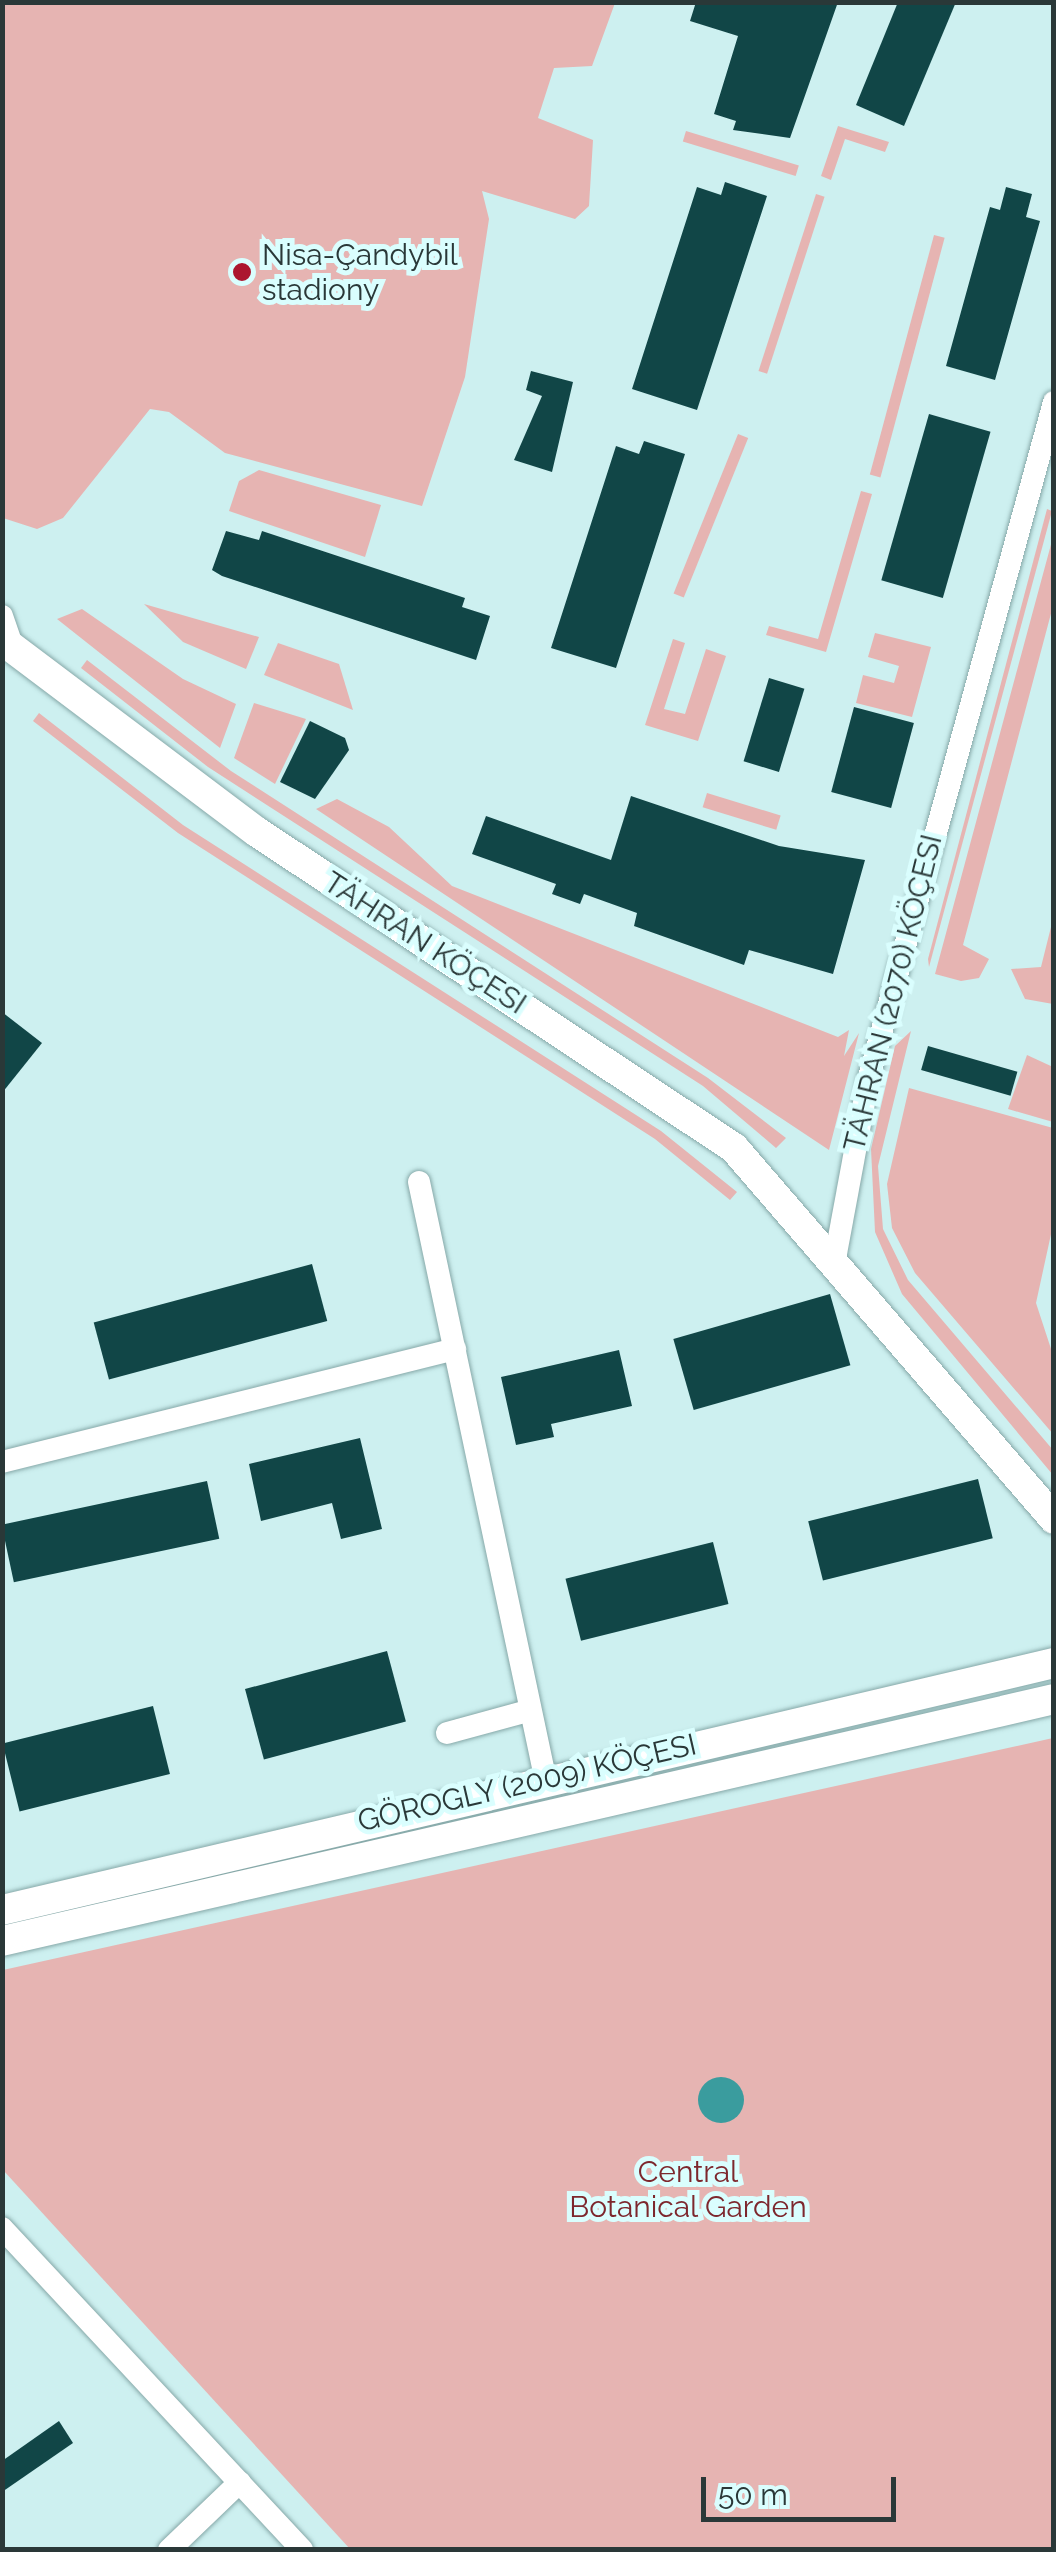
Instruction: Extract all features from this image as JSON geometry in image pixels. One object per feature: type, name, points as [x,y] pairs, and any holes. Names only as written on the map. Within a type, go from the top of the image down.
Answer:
[{"type":"main road","name":"TÄHRAN KÖÇESI","points":[[8,646],[257,832],[700,1122],[834,1259]]},
{"type":"main road","points":[[834,1259],[1054,1519]]},
{"type":"main road","name":"GÖROGLY (2009) KÖÇESI","points":[[2,1910],[545,1778],[1054,1663]]},
{"type":"main road","name":"GÖROGLY (2009) KÖÇESI","points":[[2,1941],[1054,1699]]},
{"type":"street","name":"TÄHRAN (2070) KÖÇESI","points":[[834,1259],[868,1081],[1054,402]]},
{"type":"street","points":[[2,616],[8,646]]},
{"type":"street","points":[[419,1182],[545,1778]]},
{"type":"street","points":[[2,1462],[455,1349]]},
{"type":"street","points":[[447,1732],[528,1711]]},
{"type":"street","points":[[2,2228],[302,2550]]},
{"type":"street","points":[[169,2550],[240,2482]]},
{"type":"green space","name":"Nisa-Çandybil stadiony","points":[[3,2],[615,3],[592,66],[554,68],[538,118],[593,140],[589,206],[575,219],[482,191],[489,219],[465,377],[422,506],[225,453],[169,412],[150,409],[63,518],[37,529],[3,518]]},
{"type":"green space","points":[[838,126],[889,142],[885,152],[845,139],[831,180],[821,176]]},
{"type":"green space","points":[[686,131],[799,165],[796,176],[683,142]]},
{"type":"green space","points":[[816,194],[825,197],[767,374],[759,371]]},
{"type":"green space","points":[[934,235],[945,238],[880,477],[870,475]]},
{"type":"green space","points":[[738,434],[748,438],[684,598],[674,593]]},
{"type":"green space","points":[[259,470],[381,505],[365,557],[229,511],[239,481]]},
{"type":"green space","points":[[861,491],[872,494],[826,652],[766,635],[769,626],[818,639]]},
{"type":"green space","points":[[1047,509],[1052,511],[929,967],[928,959]]},
{"type":"green space","points":[[1053,537],[1053,606],[963,945],[989,959],[979,978],[961,981],[935,974]]},
{"type":"green space","points":[[144,604],[259,637],[246,669],[183,642]]},
{"type":"green space","points":[[82,609],[183,679],[236,704],[220,748],[57,619]]},
{"type":"green space","points":[[875,633],[931,647],[912,717],[856,703],[863,675],[894,683],[899,666],[868,657]]},
{"type":"green space","points":[[673,639],[685,643],[664,709],[685,714],[706,649],[726,656],[698,741],[645,725]]},
{"type":"green space","points":[[278,643],[339,664],[353,710],[264,675]]},
{"type":"green space","points":[[87,660],[231,771],[708,1078],[786,1138],[776,1148],[703,1086],[208,767],[81,668]]},
{"type":"green space","points":[[254,703],[306,719],[275,784],[234,758]]},
{"type":"green space","points":[[39,713],[183,825],[661,1131],[737,1192],[730,1200],[655,1139],[178,833],[33,721]]},
{"type":"green space","points":[[707,793],[781,816],[776,830],[703,807]]},
{"type":"green space","points":[[337,799],[389,827],[452,886],[838,1037],[849,1030],[844,1056],[859,1033],[829,1150],[316,809]]},
{"type":"green space","points":[[1053,919],[1053,1004],[1025,999],[1011,969],[1041,967]]},
{"type":"green space","points":[[911,1031],[878,1166],[883,1229],[908,1280],[1053,1450],[1053,1475],[902,1294],[875,1232],[871,1149],[895,1046]]},
{"type":"green space","points":[[1027,1055],[1053,1067],[1053,1122],[1008,1109]]},
{"type":"green space","points":[[909,1088],[1053,1128],[1053,1225],[1036,1303],[1053,1355],[1053,1434],[915,1273],[892,1228],[887,1184]]},
{"type":"green space","name":"Central Botanical Garden","points":[[1053,1738],[1053,2549],[350,2549],[3,2170],[3,1970]]},
{"type":"water","points":[[721,2077],[737,2084],[744,2100],[737,2116],[721,2123],[705,2116],[698,2100],[705,2084]]},
{"type":"building","points":[[696,2],[838,2],[790,138],[733,130],[736,121],[714,114],[738,36],[690,21]]},
{"type":"building","points":[[898,2],[956,2],[904,126],[856,105]]},
{"type":"building","points":[[725,182],[767,196],[697,410],[632,389],[697,187],[721,195]]},
{"type":"building","points":[[1006,187],[1032,194],[1026,217],[1040,221],[995,380],[946,366],[990,207],[1000,210]]},
{"type":"building","points":[[531,371],[573,382],[552,472],[514,460],[542,396],[526,390]]},
{"type":"building","points":[[929,414],[991,432],[943,598],[881,580]]},
{"type":"building","points":[[644,441],[685,454],[616,668],[551,648],[616,446],[639,454]]},
{"type":"building","points":[[226,531],[259,540],[262,531],[465,598],[462,607],[490,616],[476,660],[222,576],[212,570]]},
{"type":"building","points":[[769,678],[804,689],[779,772],[744,761]]},
{"type":"building","points":[[854,707],[914,723],[891,808],[831,792]]},
{"type":"building","points":[[310,721],[345,738],[349,750],[315,799],[280,782]]},
{"type":"building","points":[[631,796],[779,846],[865,860],[833,974],[749,950],[744,965],[634,926],[637,913],[584,894],[580,904],[552,894],[556,884],[472,854],[486,816],[611,860]]},
{"type":"building","points":[[2,1012],[42,1043],[2,1093]]},
{"type":"building","points":[[928,1046],[1017,1072],[1011,1096],[921,1070]]},
{"type":"building","points":[[312,1264],[327,1321],[109,1379],[94,1322]]},
{"type":"building","points":[[830,1294],[850,1365],[694,1410],[673,1339]]},
{"type":"building","points":[[619,1350],[632,1406],[551,1424],[554,1437],[516,1445],[501,1377]]},
{"type":"building","points":[[360,1438],[382,1529],[341,1539],[332,1503],[261,1521],[249,1464]]},
{"type":"building","points":[[978,1479],[993,1538],[823,1581],[808,1521]]},
{"type":"building","points":[[207,1481],[219,1539],[14,1582],[2,1525]]},
{"type":"building","points":[[713,1542],[728,1604],[581,1641],[566,1579]]},
{"type":"building","points":[[387,1651],[406,1722],[264,1760],[245,1689]]},
{"type":"building","points":[[153,1706],[170,1774],[20,1811],[3,1743]]},
{"type":"building","points":[[59,2421],[73,2443],[2,2492],[2,2461]]},
{"type":"place","name":"Nisa-Çandybil stadiony","points":[[242,272]]}]
